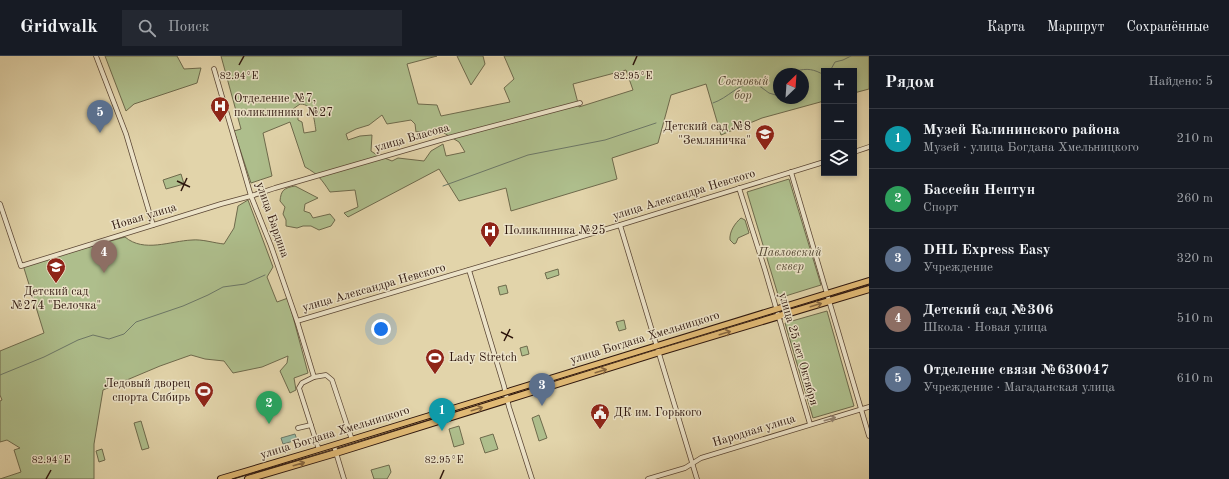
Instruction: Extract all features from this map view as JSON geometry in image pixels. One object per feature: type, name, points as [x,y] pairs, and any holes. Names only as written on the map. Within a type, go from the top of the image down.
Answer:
[{"type":"highway","name":"улица Богдана Хмельницкого","points":[[221,479],[334,446],[869,281]]},
{"type":"highway","name":"улица Богдана Хмельницкого","points":[[248,479],[778,316],[869,290]]},
{"type":"street","points":[[96,56],[126,134],[153,225]]},
{"type":"street","name":"улица Бардина","points":[[214,69],[250,188],[251,196],[271,246],[297,321],[314,377]]},
{"type":"street","name":"улица Власова","points":[[251,196],[444,138],[580,103]]},
{"type":"street","points":[[857,151],[869,147]]},
{"type":"street","name":"улица Александра Невского","points":[[297,321],[620,225],[821,163]]},
{"type":"street","points":[[791,172],[869,436]]},
{"type":"street","name":"улица 25 лет Октября","points":[[739,188],[810,424]]},
{"type":"street","name":"Новая улица","points":[[0,204],[21,266],[251,196]]},
{"type":"street","points":[[620,225],[697,479]]},
{"type":"street","points":[[469,270],[532,479]]},
{"type":"street","points":[[319,450],[299,388],[302,383],[314,377],[326,375],[332,380],[352,440]]},
{"type":"street","name":"Народная улица","points":[[648,479],[685,468],[701,458],[869,407]]},
{"type":"street","points":[[298,428],[311,425]]},
{"type":"street","points":[[334,446],[344,479]]},
{"type":"green space","points":[[105,56],[177,56],[184,69],[201,68],[197,83],[134,104],[126,111]]},
{"type":"green space","name":"Сосновый бор","points":[[221,56],[437,56],[407,64],[418,104],[437,105],[441,116],[510,102],[504,88],[514,79],[504,56],[869,56],[869,89],[857,92],[857,68],[821,68],[821,102],[762,118],[721,135],[706,84],[671,95],[658,143],[612,158],[617,179],[511,211],[506,188],[459,201],[439,169],[348,217],[344,213],[358,207],[355,190],[330,192],[325,184],[313,172],[305,167],[290,122],[263,133],[272,176],[251,183],[234,131],[241,129]],"holes":[[[626,70],[633,90],[579,107],[573,84]],[[300,104],[305,105],[311,110],[316,131],[304,133],[302,122],[298,120],[298,115],[292,113],[293,109]],[[382,115],[387,124],[411,120],[415,124],[416,132],[424,131],[430,136],[439,130],[459,142],[465,152],[446,156],[443,144],[431,151],[424,161],[398,158],[392,161],[371,151],[372,135],[360,136],[348,140],[346,134],[369,125]]]},
{"type":"green space","points":[[457,56],[483,56],[485,64],[471,85]]},
{"type":"green space","points":[[181,174],[184,184],[166,189],[163,180]]},
{"type":"green space","name":"Павловский сквер","points":[[789,179],[821,285],[779,298],[747,192]]},
{"type":"green space","points":[[295,186],[318,198],[305,204],[304,211],[310,213],[313,218],[330,214],[335,220],[331,226],[319,230],[311,226],[297,228],[286,226],[286,220],[283,214],[285,207],[280,201],[280,197],[284,190]]},
{"type":"green space","points":[[248,200],[273,267],[267,277],[277,302],[288,298],[308,373],[294,378],[296,390],[290,393],[280,371],[287,363],[288,356],[262,367],[233,373],[224,361],[205,359],[191,355],[160,366],[103,390],[94,444],[94,479],[0,479],[21,472],[14,450],[20,448],[7,440],[0,442],[0,401],[2,400],[0,395],[0,351],[44,333],[23,265],[125,237],[132,242],[149,245],[196,240],[224,244],[234,228],[238,206]]},
{"type":"green space","points":[[741,218],[745,220],[749,233],[738,238],[734,244],[730,240],[730,234]]},
{"type":"green space","points":[[558,269],[559,275],[547,279],[545,273]]},
{"type":"green space","points":[[506,285],[508,293],[500,295],[498,287]]},
{"type":"green space","points":[[827,311],[854,406],[813,418],[785,323]]},
{"type":"green space","points":[[624,320],[626,329],[619,331],[616,322]]},
{"type":"green space","points":[[527,346],[529,354],[522,356],[520,348]]},
{"type":"green space","points":[[539,415],[547,438],[539,441],[532,418]]},
{"type":"green space","points":[[141,421],[149,448],[142,450],[134,423]]},
{"type":"green space","points":[[459,426],[464,444],[454,447],[449,429]]},
{"type":"green space","points":[[493,434],[498,449],[485,453],[480,438]]},
{"type":"green space","points":[[102,449],[105,460],[99,462],[96,451]]},
{"type":"green space","points":[[389,465],[391,472],[387,479],[374,479],[371,470]]},
{"type":"shaded area","points":[[295,434],[297,440],[283,444],[281,438]]},
{"type":"waterway","points":[[832,68],[835,62],[851,56]]},
{"type":"waterway","points":[[809,69],[821,73]]},
{"type":"waterway","points":[[713,103],[743,85],[754,82],[773,94]]},
{"type":"waterway","points":[[443,186],[528,155],[605,140],[656,123]]},
{"type":"waterway","points":[[0,375],[44,357],[78,340],[93,335],[109,339],[124,334],[136,322],[183,306],[223,287],[245,284],[265,275]]},
{"type":"tram line","points":[[232,479],[869,284]]},
{"type":"place","name":"Отделение №7, поликлиники №27","points":[[220,123]]},
{"type":"place","name":"Отделение связи №630047","points":[[100,133]]},
{"type":"place","name":"Детский сад №8 \"Земляничка\"","points":[[765,151]]},
{"type":"place","name":"Поликлиника №25","points":[[490,248]]},
{"type":"place","name":"Детский сад №306","points":[[104,273]]},
{"type":"place","name":"Детский сад №274 \"Белочка\"","points":[[56,284]]},
{"type":"place","name":"Lady Stretch","points":[[435,375]]},
{"type":"place","name":"DHL Express Easy","points":[[542,406]]},
{"type":"place","name":"Ледовый дворец спорта Сибирь","points":[[204,408]]},
{"type":"place","name":"Бассейн Нептун","points":[[269,424]]},
{"type":"place","name":"ДК им. Горького","points":[[600,430]]},
{"type":"place","name":"Музей Калининского района","points":[[442,431]]}]
